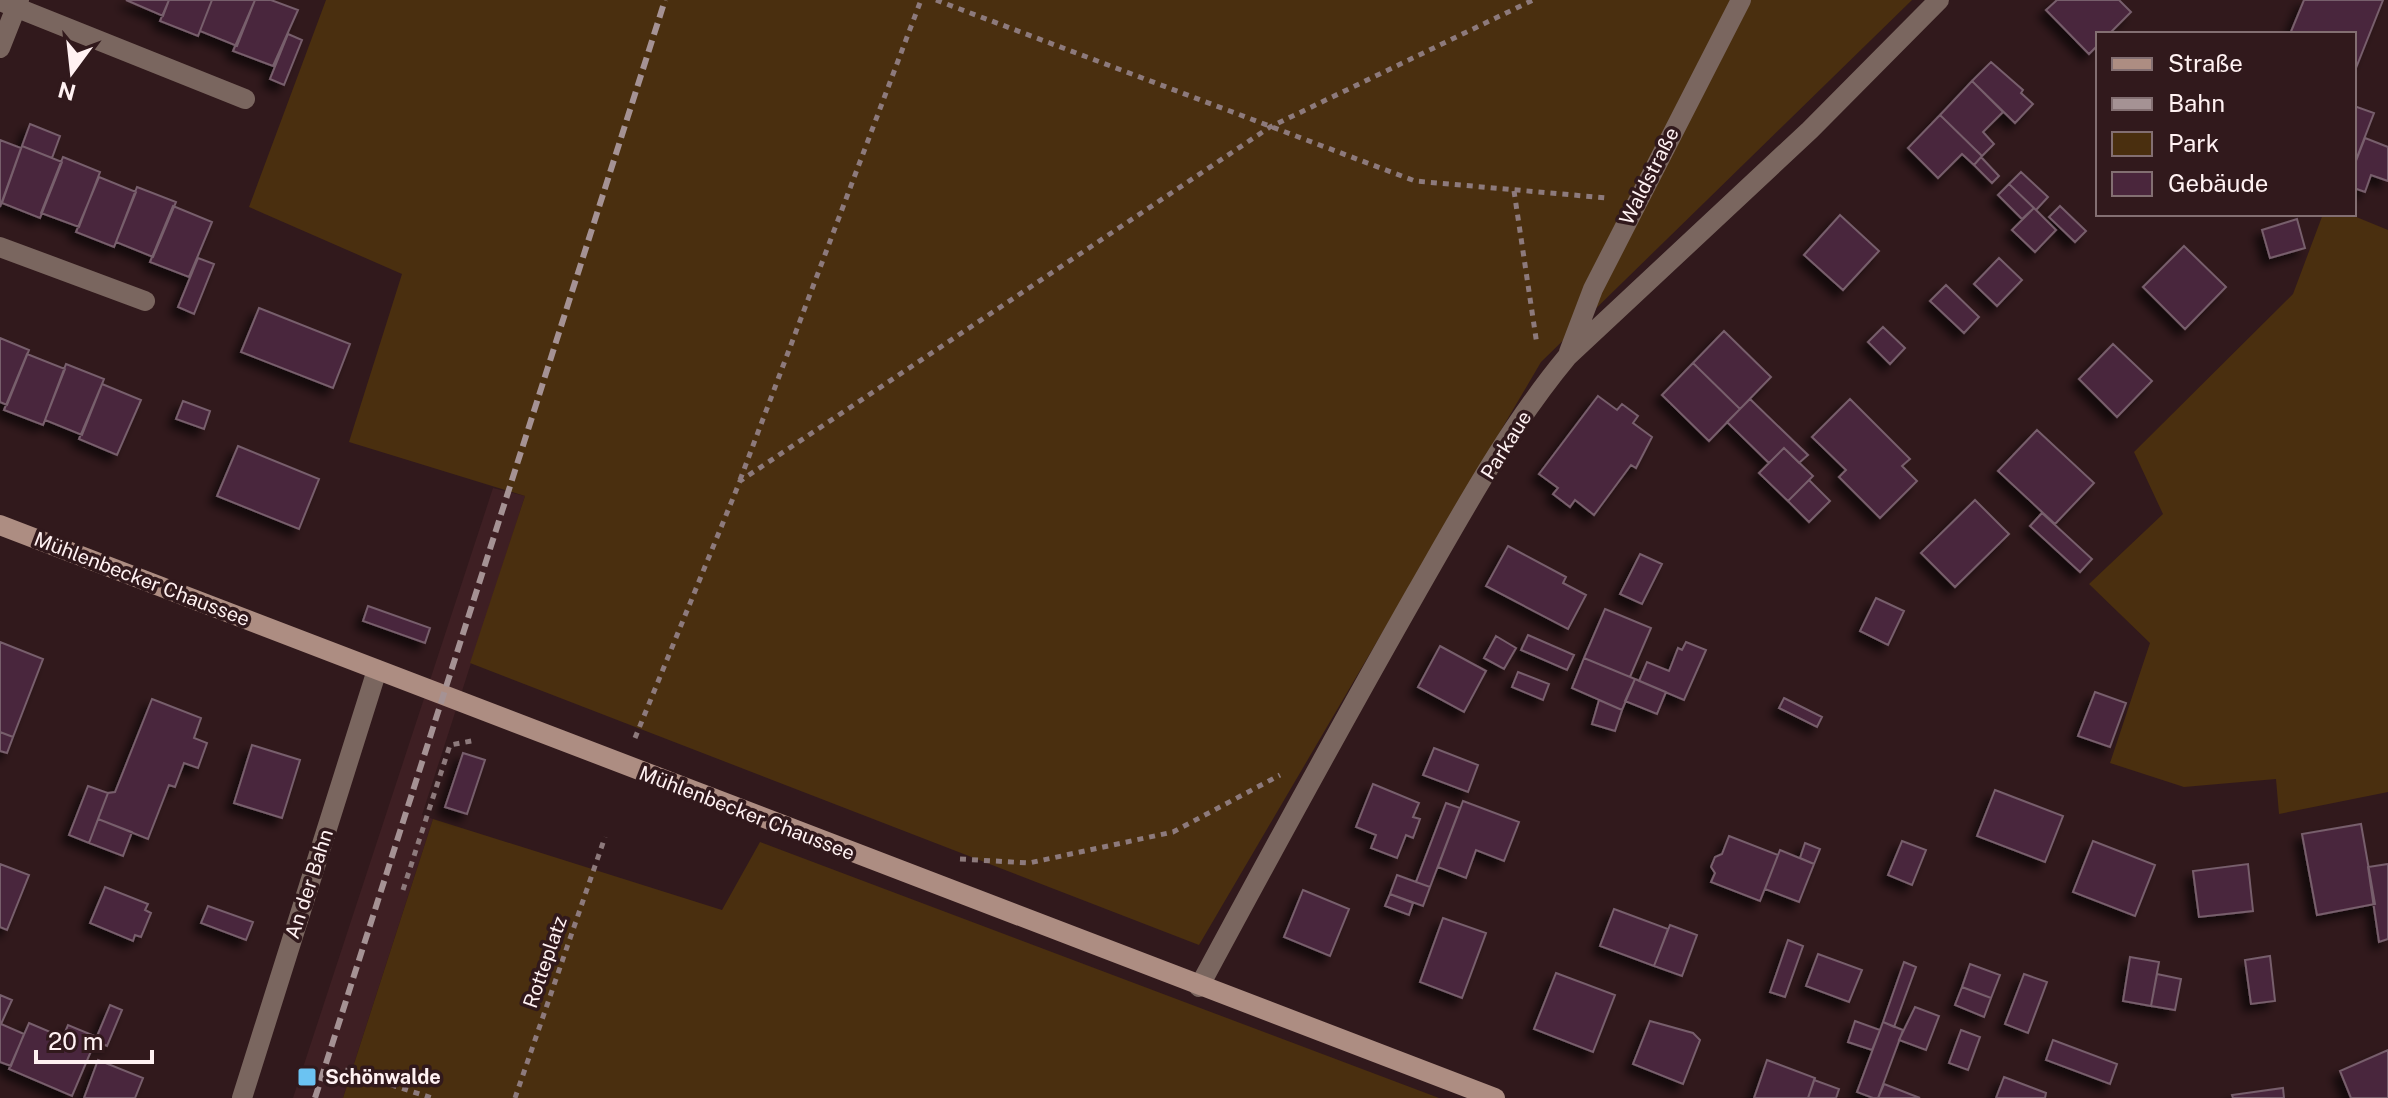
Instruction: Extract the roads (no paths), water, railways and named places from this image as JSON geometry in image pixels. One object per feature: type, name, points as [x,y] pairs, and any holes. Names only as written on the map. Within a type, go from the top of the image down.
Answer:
[{"type":"main road","name":"Mühlenbecker Chaussee","points":[[0,525],[1495,1098]]},
{"type":"street","name":"Waldstraße","points":[[1567,357],[1593,289],[1636,200],[1741,0]]},
{"type":"street","name":"Parkaue","points":[[1199,987],[1325,751],[1447,540],[1543,386],[1567,357],[1766,172],[1939,0]]},
{"type":"street","points":[[0,48],[11,3],[245,99]]},
{"type":"street","points":[[0,247],[145,301]]},
{"type":"street","name":"An der Bahn","points":[[242,1098],[377,670]]},
{"type":"railway","points":[[315,1098],[665,0]]},
{"type":"place","name":"Schönwalde","points":[[307,1077]]}]
